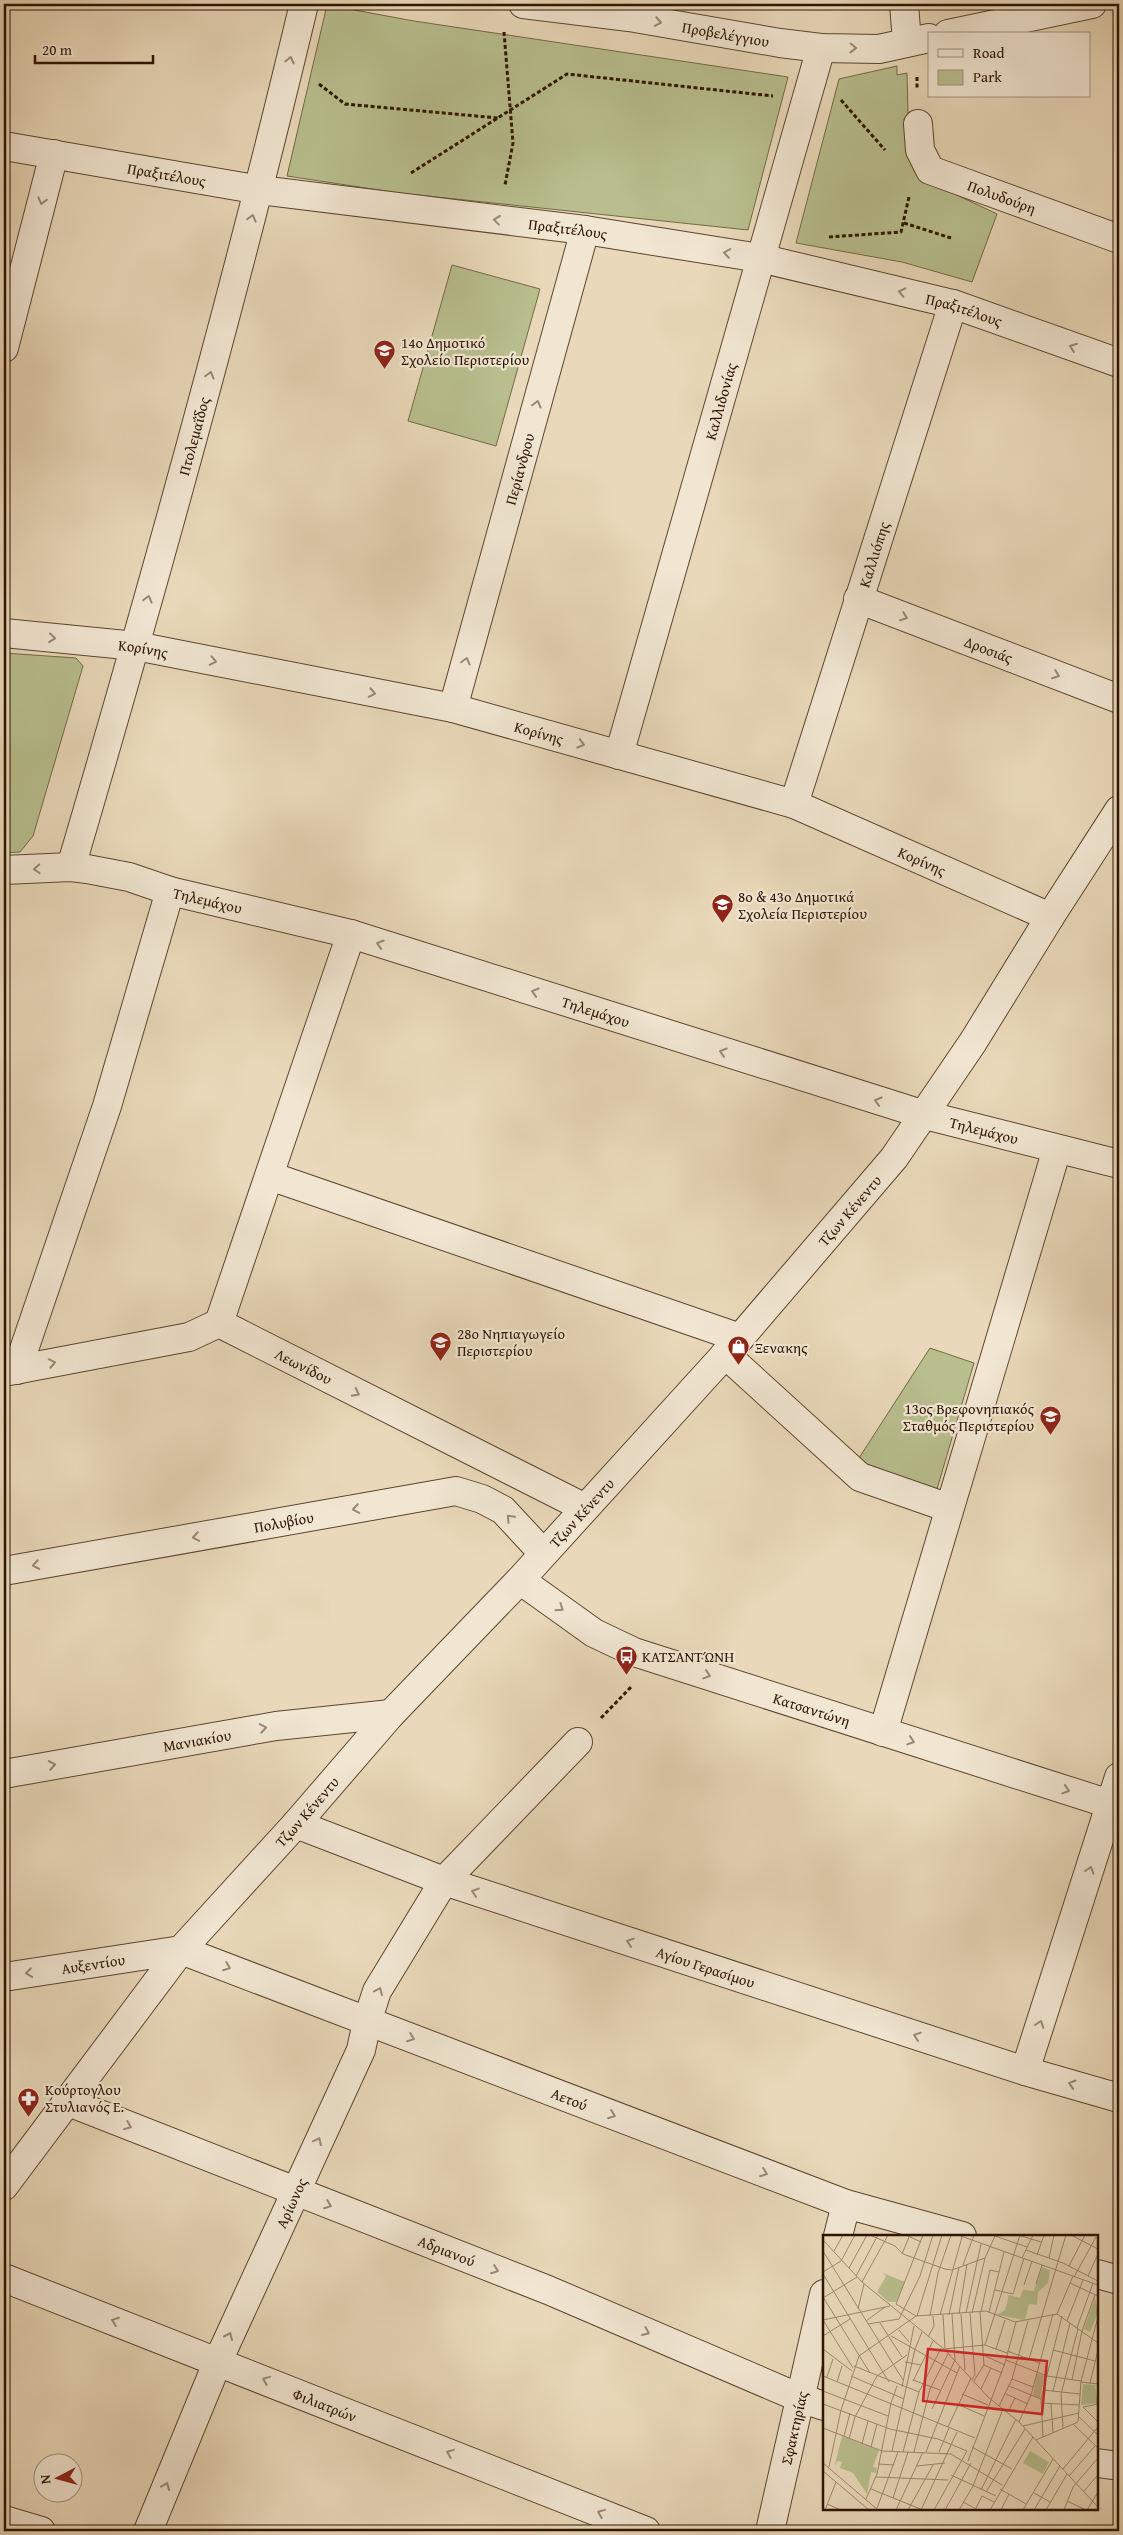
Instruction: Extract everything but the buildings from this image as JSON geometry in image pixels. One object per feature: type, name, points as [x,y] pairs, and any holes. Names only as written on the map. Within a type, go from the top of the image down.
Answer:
[{"type":"street","name":"Πτολεμαΐδος","points":[[71,867],[136,646],[260,190],[304,4]]},
{"type":"street","name":"Προβελέγγιου","points":[[523,4],[628,10],[780,43],[820,48],[879,49],[913,41]]},
{"type":"street","points":[[904,4],[913,41]]},
{"type":"street","points":[[958,32],[1092,4]]},
{"type":"street","name":"Καλλιδονίας","points":[[619,754],[820,48]]},
{"type":"street","name":"Πολυδούρη","points":[[919,137],[930,170],[1119,239]]},
{"type":"street","name":"Πραξιτέλους","points":[[4,146],[260,190],[584,230],[760,258],[953,304],[1119,363]]},
{"type":"street","points":[[4,348],[54,154]]},
{"type":"street","name":"Περίανδρου","points":[[453,708],[584,230]]},
{"type":"street","name":"Καλλιόπης","points":[[794,804],[953,304]]},
{"type":"street","name":"Δροσιάς","points":[[858,599],[1119,699]]},
{"type":"street","name":"Κορίνης","points":[[4,633],[136,646],[453,708],[794,804],[1050,917]]},
{"type":"street","name":"Τζων Κένεντυ","points":[[4,2186],[181,1950],[296,1824],[391,1714],[520,1580],[732,1346],[894,1158],[925,1115],[1050,917],[1118,814]]},
{"type":"street","name":"Τηλεμάχου","points":[[4,870],[71,867],[129,877],[170,890],[351,934],[925,1115],[1119,1164]]},
{"type":"street","points":[[10,1371],[107,1106],[170,890]]},
{"type":"street","points":[[10,1371],[189,1337],[219,1323],[351,934]]},
{"type":"street","points":[[883,1732],[1057,1149]]},
{"type":"street","points":[[270,1176],[732,1346],[845,1464],[860,1477],[949,1508]]},
{"type":"street","name":"Λεωνίδου","points":[[219,1323],[585,1508]]},
{"type":"street","name":"Πολυβίου","points":[[4,1571],[456,1491],[482,1499],[503,1510],[543,1554]]},
{"type":"street","name":"Κατσαντώνη","points":[[520,1580],[594,1633],[634,1652],[1115,1805]]},
{"type":"street","name":"Μανιακίου","points":[[4,1774],[276,1726],[391,1714]]},
{"type":"street","name":"Αρίωνος","points":[[148,2531],[218,2361],[294,2192],[361,2050],[367,2022],[377,1991],[444,1882],[578,1742]]},
{"type":"street","points":[[1025,2071],[1115,1805],[1119,1777]]},
{"type":"street","name":"Αγίου Γερασίμου","points":[[296,1824],[444,1882],[1025,2071],[1119,2098]]},
{"type":"street","name":"Αυξεντίου","points":[[4,1977],[181,1950]]},
{"type":"street","name":"Αετού","points":[[181,1950],[846,2204],[958,2235]]},
{"type":"street","name":"Αδριανού","points":[[66,2101],[548,2290],[812,2402]]},
{"type":"street","points":[[838,2235],[846,2204]]},
{"type":"street","points":[[1098,2274],[1119,2280]]},
{"type":"street","name":"Φιλιατρών","points":[[4,2278],[646,2531]]},
{"type":"street","name":"Σφακτηρίας","points":[[770,2531],[812,2402],[823,2303]]},
{"type":"street","points":[[1098,2463],[1119,2466]]},
{"type":"street","points":[[4,2520],[41,2531]]},
{"type":"path","points":[[499,220],[513,143],[504,23]]},
{"type":"path","points":[[827,237],[901,232],[919,137],[917,65],[905,65],[913,41]]},
{"type":"path","points":[[290,62],[345,104],[498,118]]},
{"type":"path","points":[[402,208],[409,174],[567,74],[806,99]]},
{"type":"path","points":[[837,95],[887,153]]},
{"type":"path","points":[[904,223],[951,238]]},
{"type":"path","points":[[578,1742],[658,1659]]},
{"type":"green space","points":[[327,5],[414,21],[788,77],[748,230],[399,193],[287,176]]},
{"type":"green space","points":[[897,66],[897,75],[907,73],[909,152],[921,178],[997,214],[972,282],[902,262],[796,243],[839,79]]},
{"type":"green space","points":[[452,265],[540,289],[496,446],[408,421]]},
{"type":"green space","points":[[4,653],[76,658],[83,666],[33,836],[20,852],[4,853]]},
{"type":"green space","points":[[930,1348],[974,1363],[937,1489],[866,1465],[859,1458]]},
{"type":"place","name":"14ο Δημοτικό Σχολείο Περιστερίου","points":[[385,370]]},
{"type":"place","name":"8ο & 43ο Δημοτικά Σχολεία Περιστερίου","points":[[722,924]]},
{"type":"place","name":"28ο Νηπιαγωγείο Περιστερίου","points":[[441,1361]]},
{"type":"place","name":"Ξενακης","points":[[739,1366]]},
{"type":"place","name":"13ος Βρεφονηπιακός Σταθμός Περιστερίου","points":[[1050,1436]]},
{"type":"place","name":"ΚΑΤΣΑΝΤΏΝΗ","points":[[626,1675]]},
{"type":"place","name":"Κούρτογλου Στυλιανός Ε.","points":[[29,2117]]}]
